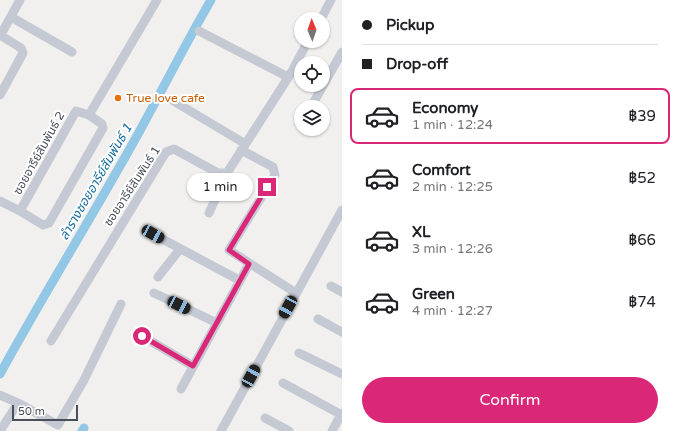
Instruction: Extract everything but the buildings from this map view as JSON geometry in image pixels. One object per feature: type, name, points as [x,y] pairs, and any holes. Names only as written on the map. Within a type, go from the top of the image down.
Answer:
[{"type":"street","points":[[0,95],[23,53],[21,48],[0,36],[20,0]]},
{"type":"street","points":[[20,212],[43,225],[49,223],[103,128],[102,124],[89,115],[157,0]]},
{"type":"street","points":[[325,12],[331,0]]},
{"type":"street","points":[[11,17],[72,52]]},
{"type":"street","points":[[199,31],[288,77]]},
{"type":"street","points":[[209,213],[227,173],[288,77],[304,48]]},
{"type":"street","points":[[315,100],[342,52]]},
{"type":"street","points":[[170,99],[273,167],[275,175],[229,250],[296,293]]},
{"type":"street","name":"ซอยอารีย์สัมพันธ์ 2","points":[[0,201],[20,212],[75,112],[79,111],[89,115]]},
{"type":"street","name":"ซอยอารีย์สัมพันธ์ 1","points":[[51,341],[166,152],[174,149],[218,173],[227,173]]},
{"type":"street","points":[[221,431],[342,210]]},
{"type":"street","points":[[153,234],[239,280]]},
{"type":"street","points":[[158,278],[180,249]]},
{"type":"street","points":[[181,389],[249,264]]},
{"type":"street","points":[[331,286],[342,292]]},
{"type":"street","points":[[154,293],[217,323]]},
{"type":"street","points":[[0,395],[18,402],[58,425],[84,380],[122,304]]},
{"type":"street","points":[[318,319],[342,332]]},
{"type":"street","points":[[142,336],[193,366]]},
{"type":"street","points":[[299,353],[342,374]]},
{"type":"street","points":[[283,383],[342,414],[332,431]]},
{"type":"street","points":[[0,431],[18,402]]},
{"type":"street","points":[[264,418],[289,431]]},
{"type":"waterway","name":"ลำรางซอยอารีย์สัมพันธ์ 1","points":[[0,374],[35,311],[126,156],[211,0]]},
{"type":"place","name":"True love cafe","points":[[118,98]]},
{"type":"route","points":[[142,336],[193,366],[249,264],[229,250],[267,187]]}]
